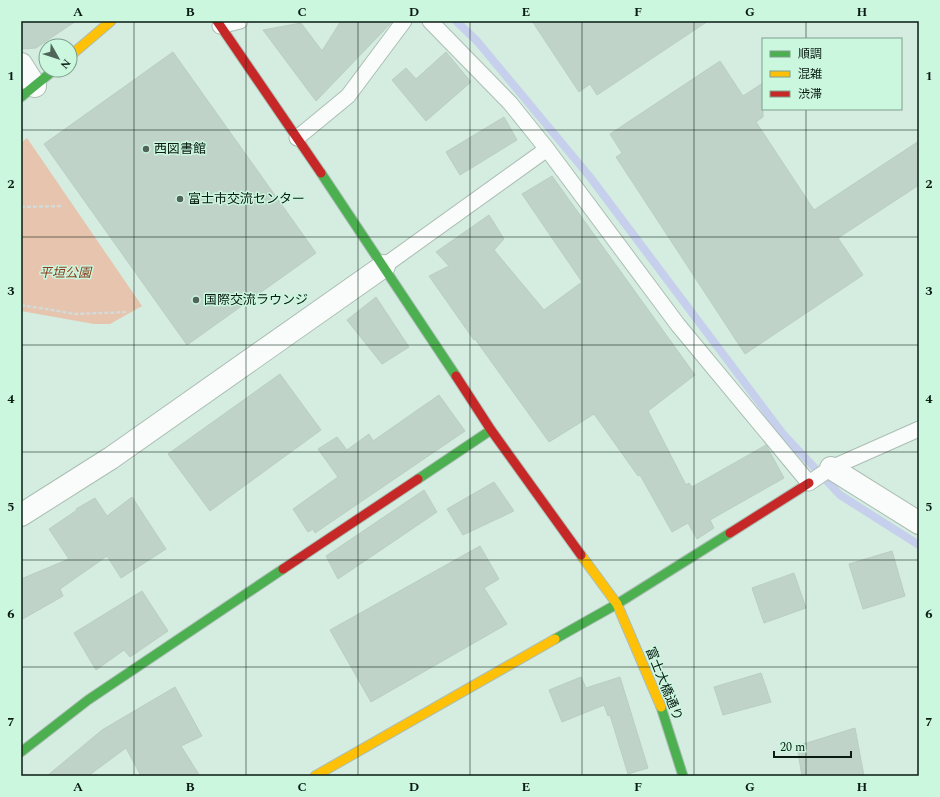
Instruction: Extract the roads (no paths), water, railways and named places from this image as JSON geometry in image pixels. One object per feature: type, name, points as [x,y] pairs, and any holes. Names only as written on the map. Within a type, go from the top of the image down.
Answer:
[{"type":"street","points":[[78,49],[111,21]]},
{"type":"street","name":"富士大橋通り","points":[[218,23],[384,266],[491,430],[617,604],[664,714],[683,776]]},
{"type":"street","points":[[21,64],[28,91],[44,78]]},
{"type":"street","points":[[21,515],[111,458],[384,266]]},
{"type":"street","points":[[21,752],[88,700],[491,430]]},
{"type":"street","points":[[831,468],[919,523]]},
{"type":"street","points":[[315,776],[617,604],[809,483]]},
{"type":"lane","points":[[218,23],[240,21]]},
{"type":"lane","points":[[297,138],[348,96],[404,21]]},
{"type":"lane","points":[[430,21],[510,103],[678,325],[730,390],[809,483],[831,468],[919,429]]},
{"type":"lane","points":[[384,266],[546,149]]},
{"type":"waterway","points":[[456,21],[477,41],[590,177],[783,434],[840,495],[919,545]]},
{"type":"place","name":"西図書館","points":[[146,149]]},
{"type":"place","name":"富士市交流センター","points":[[180,199]]},
{"type":"place","name":"国際交流ラウンジ","points":[[196,300]]},
{"type":"park label","name":"平垣公園","points":[[65,273]]}]
